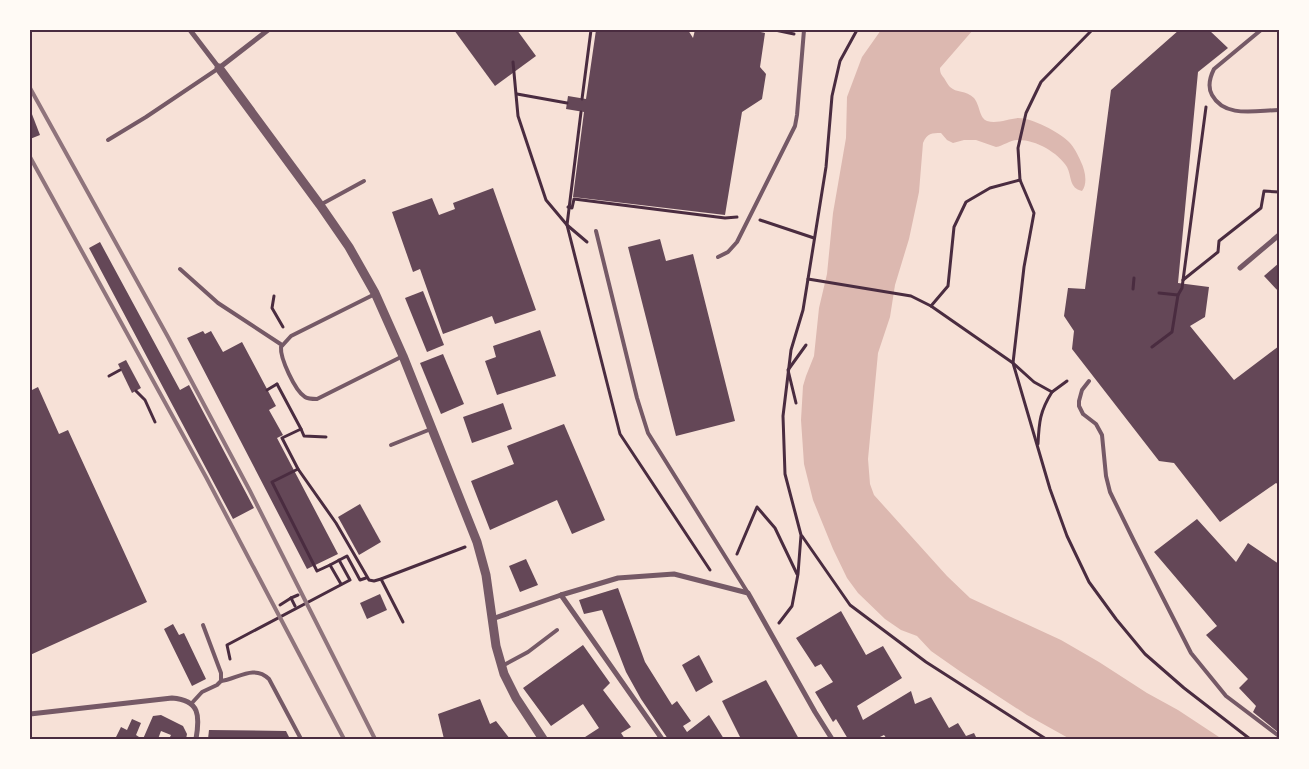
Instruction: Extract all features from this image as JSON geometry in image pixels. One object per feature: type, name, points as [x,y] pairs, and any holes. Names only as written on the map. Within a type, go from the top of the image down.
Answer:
[{"type":"street","points":[[190,30],[320,205],[349,247],[375,294],[403,356],[477,542],[486,575],[496,646],[502,666],[516,698],[543,739]]},
{"type":"street","points":[[220,68],[268,30]]},
{"type":"street","points":[[1240,268],[1279,235]]},
{"type":"street","points":[[492,619],[618,578],[674,574],[748,593],[832,739]]},
{"type":"street","points":[[561,595],[662,739]]},
{"type":"street","points":[[30,714],[172,698],[182,699],[191,704],[197,713],[199,720],[196,739]]},
{"type":"lane","points":[[718,257],[728,252],[737,242],[795,126],[805,36],[804,30]]},
{"type":"lane","points":[[1261,30],[1214,69],[1209,87],[1215,100],[1229,109],[1251,112],[1279,110]]},
{"type":"lane","points":[[108,140],[220,68]]},
{"type":"lane","points":[[320,205],[364,181]]},
{"type":"lane","points":[[596,231],[636,398],[648,433],[748,593]]},
{"type":"lane","points":[[180,269],[218,303],[282,346]]},
{"type":"lane","points":[[375,294],[290,336],[282,346],[282,358],[300,392],[306,398],[311,399],[322,397],[403,356]]},
{"type":"lane","points":[[1088,382],[1082,390],[1079,406],[1083,414],[1096,424],[1102,435],[1106,476],[1110,492],[1191,653],[1226,696],[1279,736]]},
{"type":"lane","points":[[392,445],[432,429]]},
{"type":"lane","points":[[203,625],[221,673],[221,681]]},
{"type":"lane","points":[[502,666],[528,652],[557,630]]},
{"type":"lane","points":[[191,704],[202,692],[221,681],[251,672],[266,675],[301,739]]},
{"type":"path","points":[[582,99],[591,30]]},
{"type":"path","points":[[775,30],[805,36]]},
{"type":"path","points":[[771,634],[792,606],[798,574],[801,535],[785,474],[783,416],[788,370],[791,350],[803,310],[826,167],[832,96],[840,61],[856,30]]},
{"type":"path","points":[[1092,30],[1041,82],[1026,113],[1018,148],[1020,180],[1034,213],[1024,267],[1013,363],[1050,489],[1067,536],[1089,582],[1145,654],[1184,688],[1250,739]]},
{"type":"path","points":[[513,62],[518,116],[546,200],[568,225],[568,207],[581,112]]},
{"type":"path","points":[[1152,347],[1172,332],[1178,295],[1182,288],[1209,87]]},
{"type":"path","points":[[517,94],[567,102]]},
{"type":"path","points":[[931,306],[948,286],[954,227],[966,202],[990,188],[1020,180]]},
{"type":"path","points":[[1182,281],[1218,252],[1219,241],[1261,208],[1264,191],[1279,192]]},
{"type":"path","points":[[568,207],[572,208],[574,199],[657,209]]},
{"type":"path","points":[[1132,289],[1134,278]]},
{"type":"path","points":[[808,279],[911,296],[931,306],[1013,363],[1034,382],[1052,392]]},
{"type":"path","points":[[1159,292],[1178,295]]},
{"type":"path","points":[[274,296],[272,308],[284,328],[285,340]]},
{"type":"path","points":[[796,403],[788,370],[806,344]]},
{"type":"path","points":[[109,376],[120,370]]},
{"type":"path","points":[[1038,448],[1039,424],[1043,407],[1052,392],[1067,381]]},
{"type":"path","points":[[277,384],[304,436],[326,437]]},
{"type":"path","points":[[136,391],[145,400],[155,422]]},
{"type":"path","points":[[300,428],[282,438],[298,468],[336,523],[366,578],[371,581],[380,579],[477,542]]},
{"type":"path","points":[[298,468],[272,482],[317,571],[347,556],[360,580],[366,578]]},
{"type":"path","points":[[742,544],[757,508],[775,528],[798,574]]},
{"type":"path","points":[[801,535],[850,605],[926,662],[1046,739]]},
{"type":"path","points":[[230,663],[227,645],[350,580],[338,560]]},
{"type":"path","points":[[330,565],[341,584]]},
{"type":"path","points":[[380,579],[403,622]]},
{"type":"path","points":[[280,605],[298,595]]},
{"type":"path","points":[[291,598],[295,606]]},
{"type":"shaded area","points":[[881,30],[973,30],[940,68],[948,85],[952,89],[974,98],[982,117],[987,121],[1024,119],[1045,126],[1059,134],[1076,151],[1084,169],[1085,180],[1082,191],[1078,190],[1073,185],[1067,167],[1058,156],[1038,144],[1024,140],[1014,140],[996,147],[976,140],[964,140],[953,143],[947,140],[941,133],[930,134],[926,137],[923,143],[919,192],[909,239],[895,285],[890,317],[878,353],[868,459],[870,484],[874,495],[947,576],[970,598],[1061,640],[1178,710],[1222,739],[1070,739],[1027,715],[931,651],[917,636],[901,630],[885,619],[858,593],[847,578],[833,549],[813,500],[804,464],[801,420],[803,386],[814,356],[819,308],[827,274],[833,213],[846,138],[847,97],[862,57]]},
{"type":"building","points":[[454,30],[517,30],[536,56],[495,86]]},
{"type":"building","points":[[596,30],[688,30],[693,38],[695,30],[752,30],[765,33],[760,67],[766,74],[762,99],[742,112],[725,215],[573,197],[584,112],[566,109],[568,96],[586,99]]},
{"type":"building","points":[[1179,30],[1209,30],[1228,48],[1198,72],[1178,283],[1209,287],[1205,317],[1190,326],[1234,380],[1279,346],[1279,485],[1276,483],[1220,522],[1174,463],[1159,461],[1072,349],[1074,331],[1064,316],[1068,288],[1085,289],[1111,90]]},
{"type":"building","points":[[30,109],[40,135],[30,139]]},
{"type":"building","points":[[493,188],[536,310],[495,324],[492,316],[443,334],[420,269],[413,272],[392,212],[432,198],[439,215],[455,209],[453,203]]},
{"type":"building","points":[[660,239],[666,261],[693,254],[735,421],[676,436],[628,247]]},
{"type":"building","points":[[100,242],[180,390],[189,385],[254,508],[233,519],[89,248]]},
{"type":"building","points":[[1279,263],[1279,292],[1264,276]]},
{"type":"building","points":[[423,291],[444,345],[427,352],[405,298]]},
{"type":"building","points":[[540,330],[556,376],[497,395],[485,361],[496,357],[493,346]]},
{"type":"building","points":[[203,331],[205,334],[211,331],[223,352],[242,342],[276,406],[269,410],[283,435],[277,438],[338,554],[307,569],[187,338]]},
{"type":"building","points":[[443,354],[464,404],[441,414],[420,363]]},
{"type":"building","points":[[126,360],[141,388],[132,393],[118,364]]},
{"type":"building","points":[[38,387],[59,434],[68,430],[147,602],[30,655],[30,391]]},
{"type":"building","points":[[503,403],[512,429],[472,443],[463,417]]},
{"type":"building","points":[[564,424],[605,520],[572,534],[557,500],[490,530],[471,481],[514,464],[507,446]]},
{"type":"building","points":[[360,504],[381,542],[359,555],[338,517]]},
{"type":"building","points":[[1197,519],[1236,562],[1248,543],[1279,564],[1279,733],[1253,712],[1256,706],[1239,688],[1248,679],[1206,635],[1217,626],[1154,552]]},
{"type":"building","points":[[526,559],[538,585],[520,592],[509,566]]},
{"type":"building","points":[[618,588],[645,662],[672,705],[677,701],[691,721],[683,726],[687,732],[709,715],[724,739],[668,739],[641,699],[626,672],[602,610],[584,614],[579,600]]},
{"type":"building","points":[[380,594],[387,610],[367,619],[360,603]]},
{"type":"building","points":[[841,611],[866,655],[883,646],[902,678],[857,706],[863,720],[911,691],[915,704],[931,697],[949,728],[958,723],[966,736],[974,733],[977,739],[887,739],[884,735],[876,739],[848,739],[836,719],[833,722],[815,692],[833,682],[821,664],[815,667],[796,638]]},
{"type":"building","points":[[173,624],[179,635],[184,633],[206,679],[192,686],[164,629]]},
{"type":"building","points":[[583,645],[610,683],[603,690],[631,727],[621,733],[625,739],[582,739],[599,728],[583,704],[551,726],[523,688]]},
{"type":"building","points":[[699,655],[713,682],[696,692],[682,665]]},
{"type":"building","points":[[766,680],[799,739],[741,739],[722,701]]},
{"type":"building","points":[[480,699],[490,724],[496,721],[510,739],[444,739],[438,714]]},
{"type":"building","points":[[161,715],[183,726],[187,734],[186,739],[169,739],[171,735],[161,731],[158,739],[143,739],[153,716]]},
{"type":"building","points":[[132,719],[141,723],[136,735],[139,737],[138,739],[115,739],[121,727],[127,730]]},
{"type":"building","points":[[209,730],[286,731],[290,739],[208,739]]},
{"type":"railway","points":[[30,88],[168,337],[250,491],[375,739]]},
{"type":"railway","points":[[30,157],[206,477],[344,739]]}]
